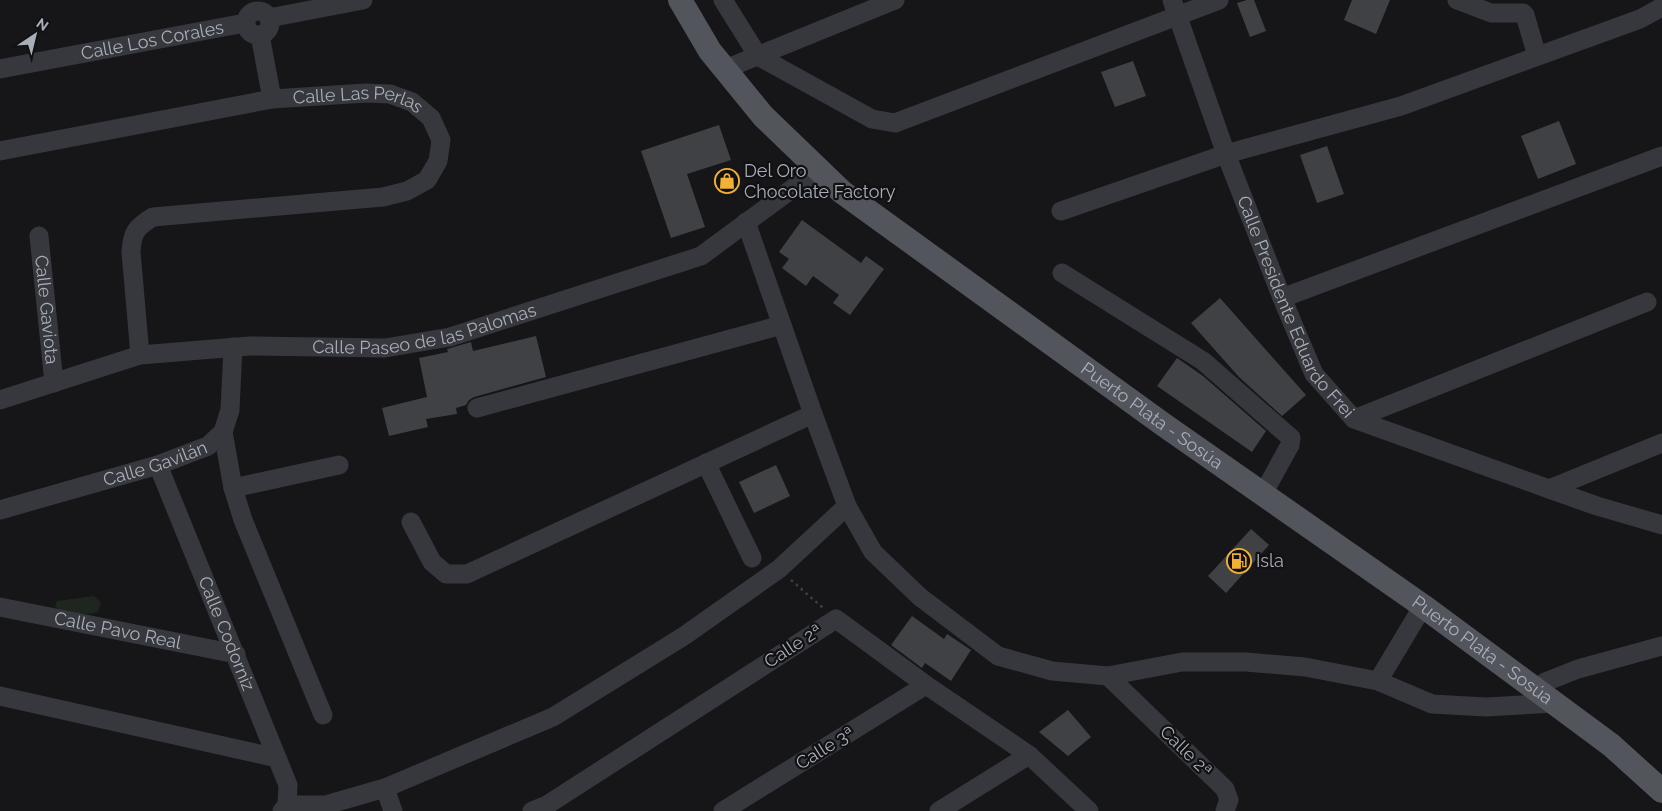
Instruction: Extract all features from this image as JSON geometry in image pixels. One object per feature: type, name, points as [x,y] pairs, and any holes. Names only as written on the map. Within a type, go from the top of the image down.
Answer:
[{"type":"main road","name":"Puerto Plata - Sosúa","points":[[680,0],[710,50],[763,116],[842,192],[1263,494],[1423,606],[1611,745],[1662,791]]},
{"type":"street","name":"Calle Los Corales","points":[[0,69],[252,13],[363,0]]},
{"type":"street","points":[[723,0],[758,56],[872,119],[895,123],[1174,8],[1219,0]]},
{"type":"street","points":[[725,69],[896,0]]},
{"type":"street","points":[[1457,0],[1491,13],[1523,13],[1537,56]]},
{"type":"street","points":[[1061,211],[1226,154],[1401,106],[1640,19],[1662,7]]},
{"type":"street","name":"Calle Presidente Eduardo Frei","points":[[1174,8],[1226,154],[1314,374],[1354,419],[1549,490],[1662,524]]},
{"type":"street","points":[[252,13],[247,28],[250,33],[260,35],[272,99]]},
{"type":"street","name":"Calle Las Perlas","points":[[0,151],[272,99],[366,93],[390,94],[412,102],[431,118],[441,140],[438,161],[427,180],[407,191],[383,197],[153,217],[140,224],[132,238],[130,252],[140,355]]},
{"type":"street","points":[[1282,298],[1662,156]]},
{"type":"street","name":"Calle Paseo de las Palomas","points":[[0,400],[140,355],[233,346],[385,348],[450,337],[700,256],[819,169]]},
{"type":"street","points":[[746,222],[847,506],[873,552],[920,597],[998,656],[1052,671],[1108,676],[1182,662],[1246,662],[1305,667],[1378,681],[1432,704],[1486,707],[1546,697],[1545,682],[1578,669],[1662,646]]},
{"type":"street","name":"Calle Gaviota","points":[[40,236],[54,383]]},
{"type":"street","points":[[1062,273],[1203,361],[1291,438],[1290,445],[1263,494]]},
{"type":"street","points":[[1354,419],[1647,302]]},
{"type":"street","points":[[477,408],[782,325]]},
{"type":"street","name":"Calle Gavilán","points":[[0,510],[158,465],[208,446],[223,432],[230,410],[233,346]]},
{"type":"street","points":[[411,522],[432,562],[446,574],[466,574],[813,414]]},
{"type":"street","points":[[223,432],[233,488],[243,520],[323,715]]},
{"type":"street","points":[[1549,490],[1662,443]]},
{"type":"street","points":[[706,463],[752,558]]},
{"type":"street","name":"Calle Codorniz","points":[[158,465],[288,785],[284,808]]},
{"type":"street","points":[[233,488],[339,465]]},
{"type":"street","points":[[284,808],[326,805],[385,788],[553,717],[684,636],[779,569],[847,506]]},
{"type":"street","points":[[1378,681],[1423,606]]},
{"type":"street","name":"Calle Pavo Real","points":[[0,607],[236,654]]},
{"type":"street","name":"Calle 2ª","points":[[532,811],[547,805],[836,619],[926,685],[1029,755],[1089,811]]},
{"type":"street","name":"Calle 2ª","points":[[1108,676],[1225,789],[1229,800],[1225,811]]},
{"type":"street","name":"Calle 3ª","points":[[723,811],[926,685]]},
{"type":"street","points":[[0,696],[277,758]]},
{"type":"street","points":[[939,811],[1029,755]]},
{"type":"street","points":[[385,788],[393,811]]},
{"type":"path","points":[[779,569],[836,619]]},
{"type":"shaded area","points":[[94,596],[101,603],[98,612],[88,614],[76,613],[55,607],[57,601]]},
{"type":"building","points":[[1254,0],[1266,31],[1250,37],[1237,3]]},
{"type":"building","points":[[1352,0],[1390,0],[1376,34],[1344,20]]},
{"type":"building","points":[[1133,61],[1146,96],[1115,107],[1101,72]]},
{"type":"building","points":[[1559,121],[1576,164],[1538,179],[1521,136]]},
{"type":"building","points":[[719,125],[731,160],[687,174],[705,227],[671,238],[641,151]]},
{"type":"building","points":[[1327,146],[1344,194],[1317,203],[1300,155]]},
{"type":"building","points":[[802,220],[861,263],[866,256],[884,269],[850,315],[833,303],[839,295],[813,276],[806,286],[782,268],[789,259],[779,252]]},
{"type":"building","points":[[1220,298],[1306,395],[1282,416],[1239,377],[1191,323]]},
{"type":"building","points":[[536,336],[546,377],[474,397],[466,405],[456,408],[457,414],[426,419],[428,427],[389,436],[382,408],[427,397],[419,358],[448,352],[447,349],[471,342],[473,351]]},
{"type":"building","points":[[1177,358],[1203,376],[1266,431],[1252,452],[1157,386]]},
{"type":"building","points":[[776,465],[790,496],[754,513],[739,482]]},
{"type":"building","name":"Isla","points":[[1251,529],[1269,545],[1226,593],[1208,576]]},
{"type":"building","points":[[912,616],[944,639],[947,634],[971,650],[951,681],[925,663],[922,668],[891,645]]},
{"type":"building","points":[[1068,710],[1091,737],[1068,756],[1039,732]]},
{"type":"place","name":"Del Oro Chocolate Factory","points":[[727,181]]},
{"type":"place","name":"Isla","points":[[1239,561]]}]
